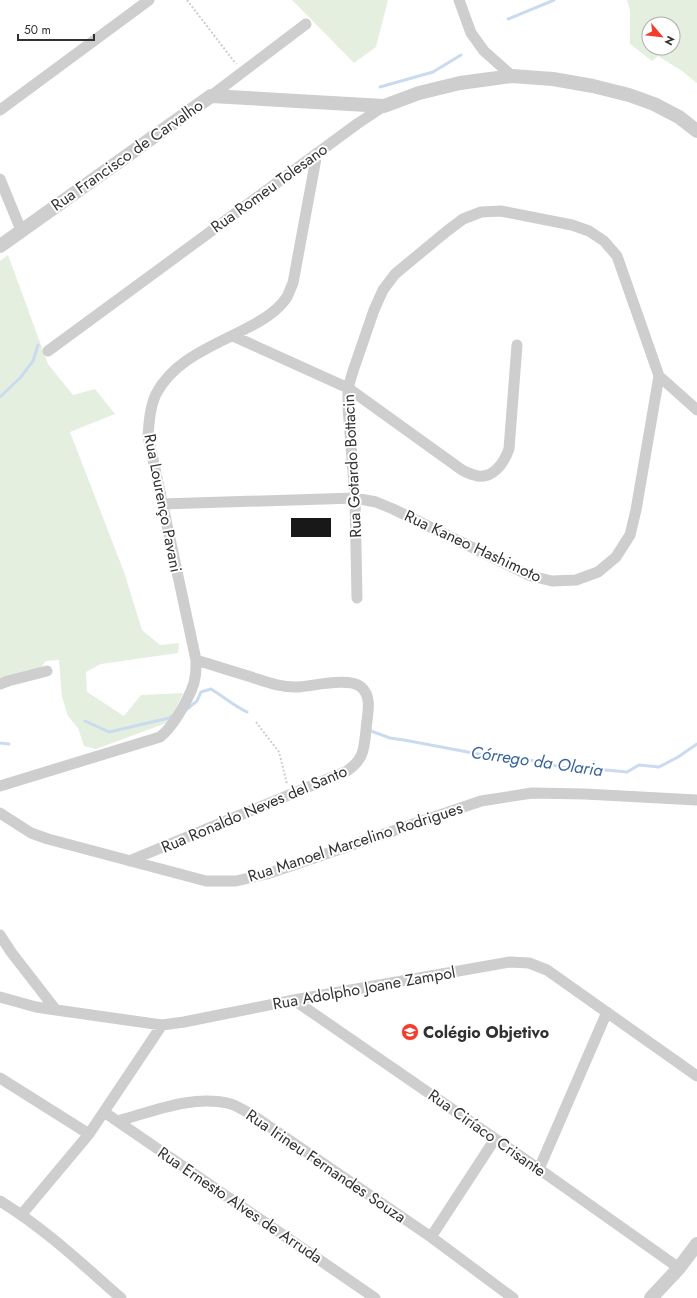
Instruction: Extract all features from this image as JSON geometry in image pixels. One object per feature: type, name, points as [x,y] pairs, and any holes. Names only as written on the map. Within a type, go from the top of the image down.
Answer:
[{"type":"street","points":[[0,110],[149,0]]},
{"type":"street","points":[[459,0],[471,33],[484,51],[512,76]]},
{"type":"street","points":[[211,96],[306,24]]},
{"type":"street","name":"Rua Romeu Tolesano","points":[[48,351],[357,124],[384,106],[419,93],[460,83],[512,76],[553,79],[593,86],[629,95],[654,104],[679,117],[697,131]]},
{"type":"street","name":"Rua Francisco de Carvalho","points":[[0,246],[211,96],[384,106]]},
{"type":"street","name":"Rua Lourenço Pavani","points":[[0,786],[160,737],[167,732],[172,725],[192,690],[196,674],[196,660],[148,436],[149,416],[156,394],[177,367],[189,358],[264,319],[287,297],[293,283],[317,153]]},
{"type":"street","points":[[0,179],[21,230]]},
{"type":"street","name":"Rua Gotardo Bottacin","points":[[357,598],[355,498],[348,407],[348,388],[374,310],[383,290],[395,274],[463,219],[481,212],[501,211],[572,225],[589,231],[604,241],[617,256],[659,376],[697,410]]},
{"type":"street","points":[[233,336],[348,388],[462,470],[475,476],[487,476],[498,469],[506,459],[509,449],[517,345]]},
{"type":"street","name":"Rua Kaneo Hashimoto","points":[[162,504],[355,498],[376,502],[393,509],[531,576],[552,581],[576,580],[598,572],[616,557],[630,535],[636,510],[659,376]]},
{"type":"street","name":"Rua Ronaldo Neves del Santo","points":[[129,861],[347,771],[356,765],[364,750],[369,700],[366,691],[359,685],[349,682],[297,687],[272,684],[196,660]]},
{"type":"street","points":[[0,684],[47,671]]},
{"type":"street","name":"Rua Manoel Marcelino Rodrigues","points":[[0,813],[31,833],[48,839],[206,881],[236,880],[267,874],[481,800],[532,793],[585,794],[697,800]]},
{"type":"street","points":[[0,935],[11,952],[56,1010]]},
{"type":"street","name":"Rua Adolpho Joane Zampol","points":[[0,997],[36,1007],[162,1025],[510,962],[529,963],[547,970],[697,1076]]},
{"type":"street","name":"Rua Ciríaco Crisante","points":[[294,1000],[539,1169],[679,1268]]},
{"type":"street","points":[[539,1169],[607,1012]]},
{"type":"street","points":[[22,1214],[89,1134],[162,1025]]},
{"type":"street","points":[[0,1078],[89,1134]]},
{"type":"street","name":"Rua Irineu Fernandes Souza","points":[[118,1121],[180,1104],[211,1101],[232,1105],[251,1114],[431,1236],[514,1298]]},
{"type":"street","name":"Rua Ernesto Alves de Arruda","points":[[104,1112],[375,1298]]},
{"type":"street","points":[[431,1236],[495,1139]]},
{"type":"street","points":[[0,1201],[22,1214],[120,1298]]},
{"type":"street","points":[[651,1298],[679,1268],[697,1244]]},
{"type":"path","points":[[187,0],[242,72]]},
{"type":"path","points":[[256,722],[278,752],[290,795]]},
{"type":"green space","points":[[292,0],[388,0],[376,47],[354,63]]},
{"type":"green space","points":[[627,0],[697,0],[697,83],[682,71],[658,56],[681,56],[681,16],[641,16],[641,52],[630,44],[630,11]]},
{"type":"green space","points":[[646,56],[658,56],[652,61]]},
{"type":"green space","points":[[8,255],[48,364],[73,395],[95,389],[115,414],[70,432],[124,572],[142,630],[160,645],[179,643],[178,653],[101,664],[86,672],[87,692],[124,716],[141,695],[183,693],[169,722],[96,749],[84,746],[78,728],[68,716],[62,697],[59,660],[46,661],[39,670],[0,681],[0,261]]},
{"type":"building","points":[[291,518],[331,518],[331,537],[291,537]]},
{"type":"waterway","points":[[508,19],[554,0]]},
{"type":"waterway","points":[[380,87],[433,72],[461,55]]},
{"type":"waterway","points":[[0,397],[20,378],[33,361],[38,345]]},
{"type":"waterway","name":"Córrego da Olaria","points":[[186,710],[197,701],[201,692],[211,689],[247,712]]},
{"type":"waterway","name":"Córrego da Olaria","points":[[85,721],[109,732],[169,718],[172,716]]},
{"type":"waterway","name":"Córrego da Olaria","points":[[371,731],[390,738],[489,756],[525,759],[570,769],[627,772],[639,765],[659,767],[678,757],[697,744]]},
{"type":"waterway","name":"Córrego da Olaria","points":[[0,743],[9,744]]},
{"type":"place","name":"Colégio Objetivo","points":[[410,1032]]}]
